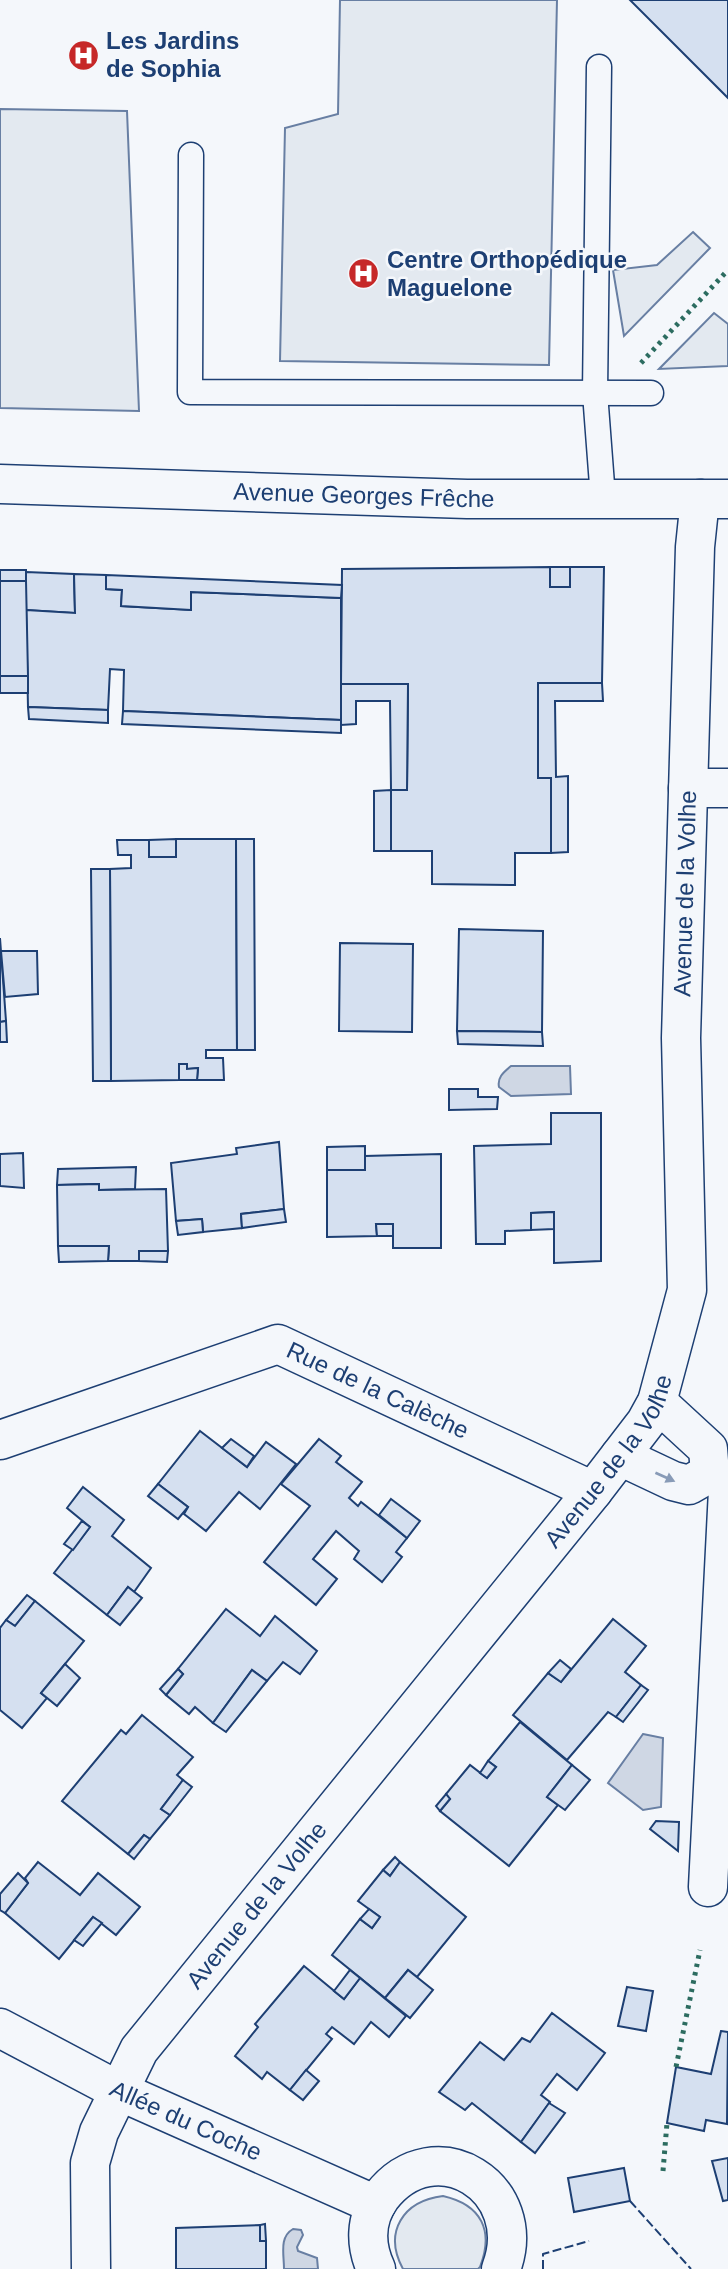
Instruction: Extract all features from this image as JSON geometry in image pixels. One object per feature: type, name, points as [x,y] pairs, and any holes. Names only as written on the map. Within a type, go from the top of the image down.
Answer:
[{"type":"street","name":"Avenue Georges Frêche","points":[[0,484],[467,499],[714,499]]},
{"type":"street","name":"Avenue de la Volhe","points":[[91,2269],[90,2163],[99,2132],[139,2050],[593,1491],[646,1422],[657,1402],[687,1290],[681,1038],[695,547],[714,499]]},
{"type":"street","points":[[688,788],[728,788]]},
{"type":"street","name":"Rue de la Calèche","points":[[0,1440],[278,1344],[593,1491]]},
{"type":"street","points":[[657,1402],[708,1449],[722,1482],[708,1887]]},
{"type":"street","points":[[620,1456],[673,1481],[689,1485],[722,1482]]},
{"type":"street","name":"Allée du Coche","points":[[0,2028],[119,2091],[376,2205]]},
{"type":"street","points":[[376,2269],[369,2247],[368,2225],[376,2205],[391,2185],[410,2171],[434,2166],[459,2169],[481,2180],[497,2198],[506,2220],[509,2244],[501,2269]]},
{"type":"lane","points":[[599,67],[595,393],[604,498]]},
{"type":"lane","points":[[191,155],[190,391],[651,393]]},
{"type":"shaded area","points":[[340,0],[557,0],[549,365],[280,361],[285,128],[338,114]]},
{"type":"shaded area","points":[[0,109],[127,111],[139,411],[0,408]]},
{"type":"shaded area","points":[[693,232],[710,248],[624,336],[613,270],[657,265]]},
{"type":"shaded area","points":[[714,313],[728,324],[728,366],[659,369]]},
{"type":"shaded area","points":[[511,1066],[570,1066],[571,1094],[511,1096],[499,1087],[499,1080]]},
{"type":"shaded area","points":[[643,1734],[663,1738],[661,1807],[643,1810],[608,1783]]},
{"type":"shaded area","points":[[443,2196],[467,2206],[481,2221],[486,2242],[480,2267],[403,2269],[395,2243],[400,2220],[417,2204]]},
{"type":"shaded area","points":[[293,2229],[301,2230],[303,2235],[297,2247],[298,2251],[317,2258],[318,2269],[284,2269],[284,2241]]},
{"type":"building","points":[[630,0],[728,0],[728,98]]},
{"type":"building","points":[[550,567],[550,587],[570,587],[570,567],[604,567],[602,683],[538,683],[538,778],[551,778],[551,853],[515,853],[515,885],[432,884],[432,851],[391,851],[391,790],[407,790],[408,684],[341,684],[342,569]]},
{"type":"building","points":[[550,567],[570,567],[570,587],[550,587]]},
{"type":"building","points":[[0,570],[26,570],[26,581],[0,581]]},
{"type":"building","points":[[26,572],[74,574],[75,613],[26,610]]},
{"type":"building","points":[[74,574],[106,575],[106,589],[122,590],[121,606],[191,610],[191,592],[341,598],[341,720],[123,711],[124,670],[110,669],[108,710],[28,707],[26,610],[75,613]]},
{"type":"building","points":[[106,575],[342,585],[341,598],[191,592],[191,610],[121,606],[122,590],[106,589]]},
{"type":"building","points":[[0,581],[26,581],[28,676],[0,676]]},
{"type":"building","points":[[0,676],[28,676],[28,693],[0,693]]},
{"type":"building","points":[[538,683],[602,683],[603,701],[555,701],[556,777],[568,776],[568,852],[551,853],[551,778],[538,778]]},
{"type":"building","points":[[341,684],[408,684],[407,790],[391,790],[390,701],[356,701],[356,724],[341,725]]},
{"type":"building","points":[[28,707],[108,710],[108,723],[29,719]]},
{"type":"building","points":[[123,711],[341,720],[341,733],[122,724]]},
{"type":"building","points":[[391,790],[391,851],[374,851],[374,791]]},
{"type":"building","points":[[176,839],[236,839],[237,1050],[206,1050],[206,1058],[223,1058],[224,1080],[197,1080],[198,1068],[187,1069],[187,1064],[179,1064],[179,1080],[111,1081],[110,869],[131,868],[131,855],[118,855],[117,840],[149,840],[149,857],[176,857]]},
{"type":"building","points":[[176,839],[176,857],[149,857],[149,840]]},
{"type":"building","points":[[236,839],[254,839],[255,1050],[237,1050]]},
{"type":"building","points":[[91,869],[110,869],[111,1081],[93,1081]]},
{"type":"building","points":[[459,929],[543,931],[542,1032],[457,1031]]},
{"type":"building","points":[[0,938],[6,1021],[0,1022]]},
{"type":"building","points":[[340,943],[413,944],[412,1032],[339,1031]]},
{"type":"building","points":[[1,951],[37,951],[38,994],[5,997]]},
{"type":"building","points":[[6,1021],[7,1042],[0,1042],[0,1022]]},
{"type":"building","points":[[457,1031],[542,1032],[543,1046],[458,1044]]},
{"type":"building","points":[[179,1064],[187,1064],[187,1069],[198,1068],[197,1080],[179,1080]]},
{"type":"building","points":[[449,1089],[478,1089],[478,1097],[498,1097],[497,1109],[449,1110]]},
{"type":"building","points":[[551,1113],[601,1113],[601,1261],[554,1263],[554,1212],[531,1213],[531,1230],[505,1231],[505,1244],[476,1244],[474,1146],[551,1144]]},
{"type":"building","points":[[279,1142],[284,1209],[241,1214],[242,1228],[203,1232],[202,1219],[176,1221],[171,1163],[237,1154],[236,1148]]},
{"type":"building","points":[[365,1146],[365,1170],[327,1170],[327,1147]]},
{"type":"building","points":[[23,1153],[24,1188],[0,1186],[0,1154]]},
{"type":"building","points":[[441,1154],[441,1248],[393,1248],[393,1224],[376,1224],[377,1236],[327,1237],[327,1170],[365,1170],[365,1156]]},
{"type":"building","points":[[136,1167],[135,1189],[99,1190],[99,1184],[57,1185],[58,1169]]},
{"type":"building","points":[[99,1184],[99,1190],[166,1189],[168,1251],[139,1251],[139,1261],[108,1261],[109,1246],[58,1246],[57,1185]]},
{"type":"building","points":[[284,1209],[286,1222],[242,1228],[241,1214]]},
{"type":"building","points":[[554,1212],[554,1229],[531,1230],[531,1213]]},
{"type":"building","points":[[202,1219],[203,1232],[178,1235],[176,1221]]},
{"type":"building","points":[[376,1224],[393,1224],[393,1236],[377,1236]]},
{"type":"building","points":[[58,1246],[109,1246],[108,1261],[59,1262]]},
{"type":"building","points":[[139,1251],[168,1251],[167,1262],[139,1261]]},
{"type":"building","points":[[200,1431],[247,1467],[266,1442],[296,1464],[260,1509],[239,1492],[206,1531],[184,1514],[188,1507],[158,1484]]},
{"type":"building","points":[[231,1439],[254,1456],[247,1467],[222,1448]]},
{"type":"building","points":[[319,1439],[341,1456],[336,1462],[362,1482],[349,1498],[358,1506],[361,1502],[407,1538],[396,1552],[402,1557],[382,1582],[354,1559],[359,1551],[336,1531],[313,1559],[337,1579],[316,1605],[264,1562],[310,1506],[281,1484]]},
{"type":"building","points":[[158,1484],[188,1507],[178,1519],[148,1496]]},
{"type":"building","points":[[83,1487],[124,1520],[112,1536],[151,1568],[134,1592],[128,1587],[107,1615],[54,1573],[90,1527],[67,1508]]},
{"type":"building","points":[[391,1499],[420,1521],[407,1538],[379,1515]]},
{"type":"building","points":[[82,1521],[90,1527],[73,1550],[64,1544]]},
{"type":"building","points":[[128,1587],[142,1598],[120,1625],[107,1615]]},
{"type":"building","points":[[27,1595],[35,1601],[15,1626],[6,1620]]},
{"type":"building","points":[[35,1601],[84,1641],[41,1693],[47,1698],[22,1728],[0,1710],[0,1628],[6,1620],[15,1626]]},
{"type":"building","points":[[226,1609],[260,1636],[275,1616],[317,1651],[300,1674],[283,1662],[267,1681],[252,1670],[213,1723],[195,1707],[189,1714],[166,1695],[183,1674],[178,1669]]},
{"type":"building","points":[[613,1619],[646,1646],[625,1672],[641,1685],[616,1717],[608,1712],[567,1760],[513,1715],[548,1673],[561,1682]]},
{"type":"building","points":[[560,1660],[571,1669],[561,1682],[548,1673]]},
{"type":"building","points":[[65,1664],[80,1678],[57,1706],[41,1693]]},
{"type":"building","points":[[178,1669],[183,1674],[166,1695],[160,1689]]},
{"type":"building","points":[[252,1670],[267,1681],[226,1732],[213,1723]]},
{"type":"building","points":[[641,1685],[648,1690],[623,1722],[616,1717]]},
{"type":"building","points":[[142,1715],[193,1757],[177,1775],[183,1780],[161,1809],[170,1815],[150,1839],[144,1835],[128,1854],[62,1801],[121,1730],[126,1734]]},
{"type":"building","points":[[520,1722],[572,1765],[547,1797],[558,1805],[509,1866],[440,1811],[450,1799],[446,1794],[470,1765],[487,1778],[496,1767],[488,1761]]},
{"type":"building","points":[[488,1761],[496,1767],[487,1778],[480,1773]]},
{"type":"building","points":[[572,1765],[590,1780],[565,1810],[547,1797]]},
{"type":"building","points":[[183,1780],[192,1787],[170,1815],[161,1809]]},
{"type":"building","points":[[446,1794],[450,1799],[440,1811],[436,1806]]},
{"type":"building","points":[[656,1821],[679,1822],[678,1851],[650,1829]]},
{"type":"building","points":[[144,1835],[150,1839],[134,1859],[128,1854]]},
{"type":"building","points":[[395,1857],[400,1862],[390,1876],[383,1870]]},
{"type":"building","points":[[38,1862],[80,1895],[98,1873],[140,1907],[116,1935],[93,1917],[59,1959],[5,1913],[28,1883],[25,1878]]},
{"type":"building","points":[[400,1862],[466,1917],[417,1977],[408,1970],[385,1998],[332,1955],[360,1919],[372,1928],[380,1917],[358,1901],[383,1870],[390,1876]]},
{"type":"building","points":[[18,1873],[28,1883],[5,1913],[0,1910],[0,1894]]},
{"type":"building","points":[[369,1909],[380,1917],[372,1928],[360,1919]]},
{"type":"building","points":[[93,1917],[102,1923],[83,1946],[74,1940]]},
{"type":"building","points":[[304,1966],[344,1999],[360,1978],[406,2016],[389,2037],[371,2022],[354,2044],[332,2027],[326,2034],[332,2039],[290,2090],[267,2072],[262,2079],[235,2056],[258,2027],[255,2024]]},
{"type":"building","points":[[350,1970],[360,1978],[344,1999],[334,1991]]},
{"type":"building","points":[[408,1970],[433,1990],[410,2018],[385,1998]]},
{"type":"building","points":[[627,1987],[653,1991],[646,2031],[618,2026]]},
{"type":"building","points":[[552,2013],[605,2053],[577,2090],[557,2074],[541,2095],[550,2102],[521,2142],[472,2103],[465,2110],[439,2092],[480,2042],[504,2060],[522,2038],[530,2042]]},
{"type":"building","points":[[721,2031],[728,2032],[727,2124],[706,2120],[704,2131],[667,2123],[676,2067],[711,2074]]},
{"type":"building","points":[[306,2070],[319,2081],[303,2100],[290,2090]]},
{"type":"building","points":[[549,2103],[565,2113],[535,2153],[521,2142]]},
{"type":"building","points":[[728,2158],[728,2200],[723,2201],[712,2161]]},
{"type":"building","points":[[624,2168],[630,2201],[574,2212],[568,2178]]},
{"type":"building","points":[[265,2224],[266,2241],[260,2241],[260,2225]]},
{"type":"building","points":[[260,2225],[260,2241],[266,2241],[266,2269],[176,2269],[176,2228]]},
{"type":"hedge","points":[[641,363],[728,270]]},
{"type":"hedge","points":[[676,2067],[700,1950]]},
{"type":"hedge","points":[[663,2171],[667,2123]]},
{"type":"fence","points":[[630,2201],[691,2269]]},
{"type":"fence","points":[[543,2269],[543,2254],[589,2241]]},
{"type":"place","name":"Les Jardins de Sophia","points":[[83,55]]},
{"type":"place","name":"Centre Orthopédique Maguelone","points":[[364,274]]}]
